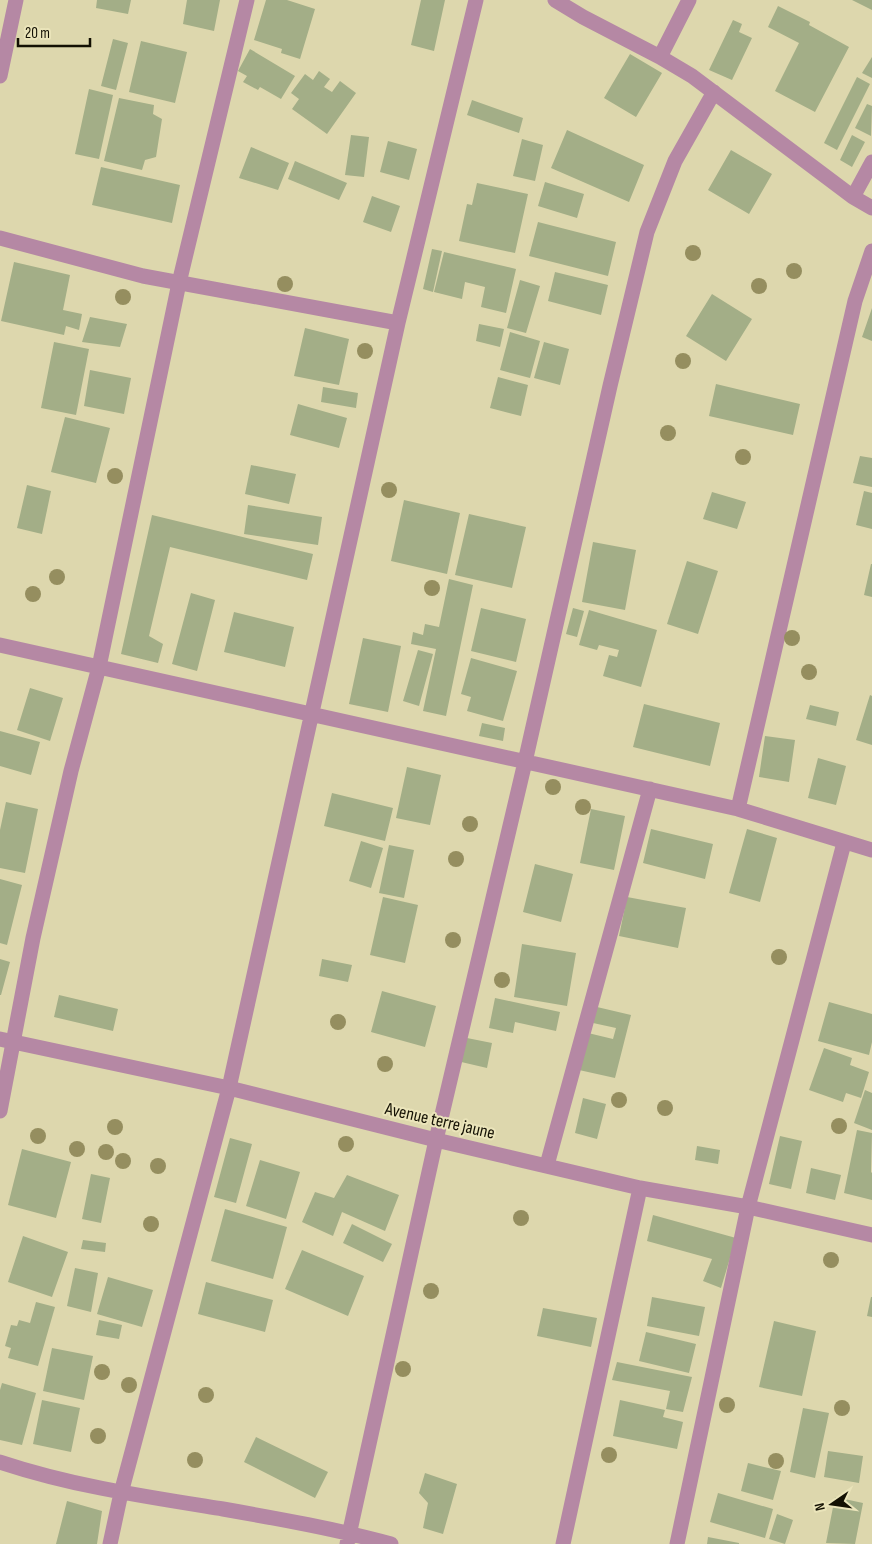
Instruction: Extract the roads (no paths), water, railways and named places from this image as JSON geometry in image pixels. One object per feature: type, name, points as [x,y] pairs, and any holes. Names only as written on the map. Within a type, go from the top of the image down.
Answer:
[{"type":"street","points":[[0,76],[16,0]]},
{"type":"street","points":[[0,1111],[7,1041],[71,771],[99,667],[179,282],[247,0]]},
{"type":"street","points":[[110,1544],[121,1493],[229,1088],[313,715],[398,323],[476,0]]},
{"type":"street","points":[[555,0],[660,57],[714,92],[853,197],[872,208]]},
{"type":"street","points":[[660,57],[689,0]]},
{"type":"street","points":[[349,1539],[436,1140],[647,232],[675,161],[714,92]]},
{"type":"street","points":[[853,197],[872,162]]},
{"type":"street","points":[[0,238],[143,276],[398,323]]},
{"type":"street","points":[[738,809],[855,301],[872,252]]},
{"type":"street","points":[[0,645],[738,809],[872,850]]},
{"type":"street","points":[[547,1165],[650,790]]},
{"type":"street","points":[[677,1544],[748,1207],[844,843]]},
{"type":"street","name":"Avenue terre jaune","points":[[7,1041],[229,1088],[436,1140],[640,1188],[748,1207],[872,1235]]},
{"type":"street","points":[[563,1544],[640,1188]]},
{"type":"street","points":[[0,1462],[24,1470],[121,1493],[225,1510],[349,1539],[392,1544]]}]
